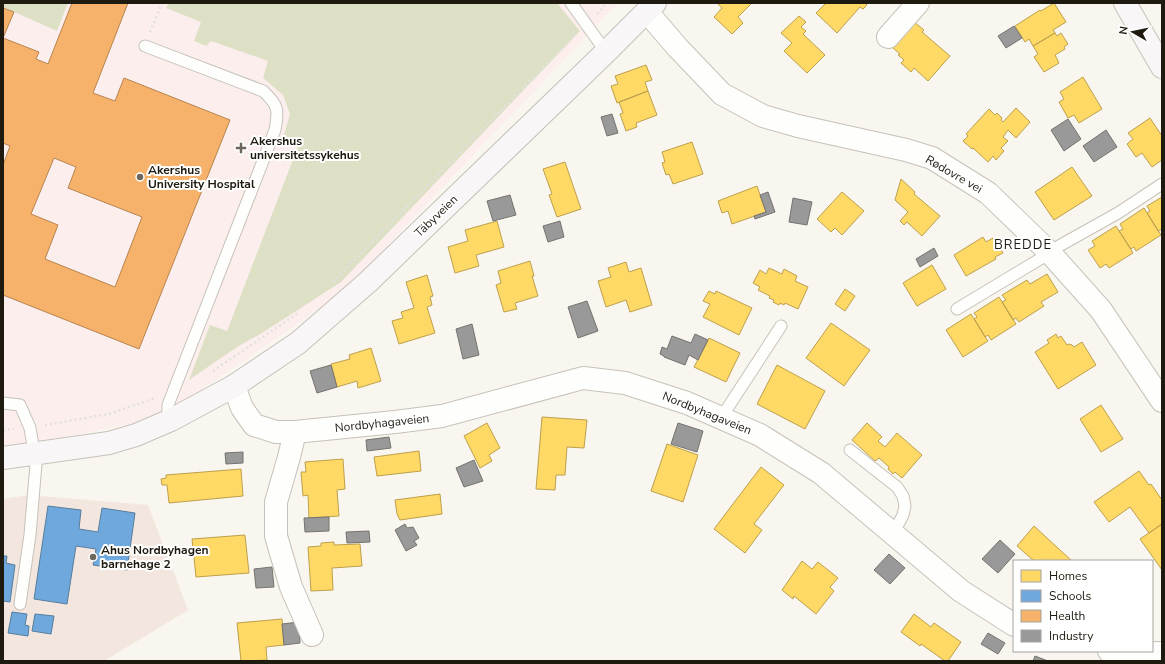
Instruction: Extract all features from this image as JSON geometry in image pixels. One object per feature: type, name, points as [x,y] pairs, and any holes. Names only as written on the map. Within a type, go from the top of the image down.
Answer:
[{"type":"street","points":[[888,37],[918,3]]},
{"type":"street","points":[[1125,3],[1162,67]]},
{"type":"street","name":"Täbyveien","points":[[171,420],[234,386],[298,343],[368,282],[651,7]]},
{"type":"street","name":"Rødovre vei","points":[[651,7],[678,48],[722,94],[763,116],[798,126],[906,150],[932,158],[988,193],[1050,253],[1100,310],[1162,401]]},
{"type":"street","name":"Nordbyhagaveien","points":[[234,386],[242,408],[254,425],[276,432],[295,432],[442,416],[583,378],[625,383],[687,403],[760,435],[821,473],[960,591],[1013,624]]},
{"type":"street","points":[[3,458],[109,444],[136,435],[171,420]]},
{"type":"street","points":[[295,432],[276,502],[276,536],[291,587],[312,635]]},
{"type":"street","points":[[1114,652],[1124,654],[1162,653]]},
{"type":"lane","points":[[571,3],[606,52]]},
{"type":"lane","points":[[145,46],[263,92],[274,101],[278,114],[275,130],[168,405],[171,420]]},
{"type":"lane","points":[[956,309],[1050,253],[1059,246],[1118,213],[1162,184]]},
{"type":"lane","points":[[721,418],[781,326]]},
{"type":"lane","points":[[3,403],[20,405],[30,428],[36,464],[30,535],[20,604]]},
{"type":"lane","points":[[850,450],[897,487],[903,496],[905,506],[903,515],[893,534]]},
{"type":"path","points":[[145,46],[162,3]]},
{"type":"path","points":[[331,285],[607,3]]},
{"type":"path","points":[[209,374],[302,310]]},
{"type":"path","points":[[3,430],[30,428],[109,414],[173,392]]},
{"type":"shaded area","name":"Akershus universitetssykehus","points":[[3,3],[618,3],[341,294],[160,418],[3,449]]},
{"type":"shaded area","name":"Ahus Nordbyhagen barnehage 2","points":[[28,495],[148,505],[188,610],[104,661],[3,661],[3,499]]},
{"type":"green space","points":[[3,3],[68,3],[57,31],[3,7]]},
{"type":"green space","points":[[169,3],[557,3],[580,31],[341,282],[262,333],[237,347],[189,380],[210,325],[227,331],[299,144],[283,138],[290,114],[283,95],[263,78],[268,61],[211,41],[206,46],[194,41],[201,22],[166,8]]},
{"type":"building: Homes","points":[[717,3],[752,3],[738,17],[743,23],[732,34],[714,17],[722,8]]},
{"type":"building: Homes","points":[[826,3],[865,3],[867,5],[863,9],[860,7],[837,33],[816,13]]},
{"type":"building: Homes","points":[[1054,3],[1066,22],[1053,30],[1055,33],[1033,46],[1029,39],[1025,42],[1015,26]]},
{"type":"building: Homes","points":[[799,16],[806,22],[801,27],[806,31],[803,34],[825,55],[807,73],[784,51],[792,43],[781,33]]},
{"type":"building: Homes","points":[[914,22],[924,30],[922,32],[950,56],[928,81],[914,68],[911,72],[901,63],[904,60],[892,47]]},
{"type":"building: Homes","points":[[1055,33],[1057,36],[1061,33],[1068,44],[1064,47],[1065,49],[1055,55],[1059,63],[1044,72],[1034,57],[1038,54],[1033,46]]},
{"type":"building: Homes","points":[[646,65],[652,80],[645,82],[648,91],[617,103],[611,86],[618,84],[615,76]]},
{"type":"building: Homes","points":[[1083,77],[1102,109],[1079,123],[1074,115],[1068,118],[1059,102],[1064,99],[1060,92]]},
{"type":"building: Homes","points":[[648,91],[657,115],[636,123],[637,127],[626,131],[620,114],[623,113],[619,102]]},
{"type":"building: Homes","points":[[1016,108],[1030,122],[1016,138],[1008,130],[1003,137],[1008,141],[1001,148],[1004,151],[996,160],[993,156],[988,162],[963,141],[968,136],[966,134],[989,109],[995,115],[997,113],[1002,118],[1001,120],[1003,122]]},
{"type":"building: Homes","points":[[1150,118],[1162,136],[1162,160],[1152,167],[1142,153],[1136,157],[1127,144],[1133,139],[1128,133]]},
{"type":"building: Homes","points":[[692,142],[703,174],[673,184],[669,174],[666,175],[662,163],[665,162],[662,152]]},
{"type":"building: Homes","points":[[565,162],[581,209],[557,217],[549,195],[552,194],[543,169]]},
{"type":"building: Homes","points":[[1072,167],[1092,196],[1054,220],[1035,192]]},
{"type":"building: Homes","points":[[901,179],[915,192],[914,194],[940,216],[922,236],[907,222],[904,225],[900,221],[908,212],[895,200]]},
{"type":"building: Homes","points":[[757,186],[766,212],[732,224],[728,211],[722,213],[718,201]]},
{"type":"building: Homes","points":[[842,192],[864,211],[842,235],[835,228],[831,232],[817,219]]},
{"type":"building: Homes","points":[[1162,197],[1162,229],[1158,231],[1147,213],[1150,211],[1147,206]]},
{"type":"building: Homes","points":[[1144,208],[1161,235],[1136,251],[1134,247],[1131,249],[1119,231],[1123,229],[1120,224]]},
{"type":"building: Homes","points":[[497,221],[504,247],[476,255],[479,266],[455,273],[448,247],[468,241],[465,230]]},
{"type":"building: Homes","points":[[1116,226],[1133,253],[1109,268],[1106,264],[1100,268],[1088,250],[1095,246],[1092,241]]},
{"type":"building: Homes","points":[[983,237],[986,242],[993,238],[1003,253],[995,257],[996,259],[966,276],[954,255]]},
{"type":"building: Homes","points":[[530,261],[534,276],[532,276],[538,296],[515,303],[517,309],[504,312],[496,285],[501,283],[498,271]]},
{"type":"building: Homes","points":[[626,262],[629,272],[641,268],[652,305],[630,312],[626,300],[606,307],[598,281],[611,277],[608,268]]},
{"type":"building: Homes","points":[[932,265],[946,289],[917,306],[903,283]]},
{"type":"building: Homes","points":[[769,268],[782,274],[784,269],[797,276],[795,281],[808,287],[798,309],[785,303],[784,305],[780,303],[779,305],[773,302],[774,300],[769,298],[770,296],[758,290],[760,287],[753,283],[760,270],[766,274]]},
{"type":"building: Homes","points":[[1047,274],[1058,292],[1041,302],[1044,306],[1019,322],[1016,318],[1013,320],[1002,302],[1006,300],[1002,295],[1027,280],[1030,284]]},
{"type":"building: Homes","points":[[427,275],[433,296],[430,297],[432,305],[427,307],[435,333],[399,344],[392,321],[403,318],[401,312],[414,308],[406,282]]},
{"type":"building: Homes","points":[[845,289],[855,296],[845,311],[835,304]]},
{"type":"building: Homes","points":[[709,291],[715,294],[716,291],[752,308],[739,335],[703,317],[710,304],[703,301]]},
{"type":"building: Homes","points":[[999,297],[1016,324],[991,340],[988,335],[985,337],[974,319],[977,317],[974,313]]},
{"type":"building: Homes","points":[[971,314],[988,341],[963,357],[946,330]]},
{"type":"building: Homes","points":[[831,323],[870,350],[844,386],[806,358]]},
{"type":"building: Homes","points":[[1056,334],[1058,338],[1061,336],[1067,345],[1069,344],[1074,347],[1082,342],[1096,365],[1058,389],[1035,352],[1049,343],[1047,340]]},
{"type":"building: Homes","points":[[709,338],[740,353],[726,382],[694,367]]},
{"type":"building: Homes","points":[[371,348],[381,381],[358,388],[357,381],[337,387],[331,364],[350,359],[349,355]]},
{"type":"building: Homes","points":[[777,365],[825,391],[805,429],[757,404]]},
{"type":"building: Homes","points":[[1101,405],[1123,439],[1101,452],[1080,419]]},
{"type":"building: Homes","points":[[542,417],[587,420],[584,448],[567,447],[565,475],[556,475],[555,490],[536,489]]},
{"type":"building: Homes","points":[[487,423],[500,448],[489,455],[492,461],[480,468],[464,436]]},
{"type":"building: Homes","points":[[867,423],[882,437],[878,441],[885,447],[897,433],[922,455],[902,478],[895,472],[893,474],[888,469],[889,467],[879,458],[875,461],[852,440]]},
{"type":"building: Homes","points":[[667,444],[698,455],[683,502],[651,491]]},
{"type":"building: Homes","points":[[419,451],[421,471],[377,476],[374,457]]},
{"type":"building: Homes","points":[[343,459],[345,489],[337,490],[339,516],[309,518],[308,495],[303,496],[301,472],[306,472],[305,462]]},
{"type":"building: Homes","points":[[761,467],[784,485],[754,524],[762,530],[745,553],[714,529]]},
{"type":"building: Homes","points":[[241,469],[243,496],[169,503],[167,485],[162,485],[161,479],[166,478],[166,475]]},
{"type":"building: Homes","points":[[1139,471],[1149,485],[1151,484],[1162,500],[1162,524],[1149,533],[1130,507],[1109,522],[1094,502]]},
{"type":"building: Homes","points":[[440,494],[442,514],[400,520],[397,514],[395,500]]},
{"type":"building: Homes","points":[[1162,524],[1162,570],[1140,539]]},
{"type":"building: Homes","points":[[1034,526],[1071,560],[1033,560],[1017,546]]},
{"type":"building: Homes","points":[[245,535],[249,573],[196,577],[192,539]]},
{"type":"building: Homes","points":[[334,542],[334,545],[360,544],[362,566],[332,568],[333,590],[311,591],[308,547],[321,546],[321,543]]},
{"type":"building: Homes","points":[[802,561],[812,569],[818,562],[838,578],[830,587],[834,591],[816,614],[794,596],[793,599],[782,590]]},
{"type":"building: Homes","points":[[914,614],[931,627],[934,623],[961,642],[948,661],[945,661],[921,644],[920,646],[901,632]]},
{"type":"building: Homes","points":[[282,619],[284,645],[266,647],[267,660],[241,661],[237,623]]},
{"type":"building: Schools","points":[[48,506],[81,510],[79,529],[98,532],[102,508],[135,513],[127,570],[93,565],[96,549],[76,546],[67,604],[34,599]]},
{"type":"building: Schools","points":[[3,556],[7,556],[6,563],[15,565],[10,602],[3,601]]},
{"type":"building: Schools","points":[[12,612],[27,614],[25,625],[29,626],[28,636],[8,633]]},
{"type":"building: Schools","points":[[35,614],[54,616],[51,634],[32,631]]},
{"type":"building: Health","name":"Akershus University Hospital","points":[[72,3],[128,3],[93,93],[115,101],[124,78],[230,120],[139,349],[3,295],[3,165],[10,146],[3,143],[3,38],[39,52],[36,59],[48,64]],"holes":[[[54,158],[76,167],[68,188],[142,217],[115,287],[45,259],[58,225],[31,214]]]},
{"type":"building: Health","points":[[3,8],[14,12],[3,38]]},
{"type":"building: Industry","points":[[1014,26],[1022,38],[1006,48],[998,36]]},
{"type":"building: Industry","points":[[612,114],[618,133],[607,136],[601,117]]},
{"type":"building: Industry","points":[[1068,119],[1081,139],[1064,151],[1051,130]]},
{"type":"building: Industry","points":[[1106,130],[1117,147],[1094,162],[1083,146]]},
{"type":"building: Industry","points":[[768,192],[775,212],[755,219],[754,216],[766,212],[760,195]]},
{"type":"building: Industry","points":[[510,195],[516,215],[493,221],[487,201]]},
{"type":"building: Industry","points":[[793,198],[812,202],[807,225],[789,222]]},
{"type":"building: Industry","points":[[560,221],[564,237],[548,242],[543,226]]},
{"type":"building: Industry","points":[[934,248],[938,256],[920,267],[916,259]]},
{"type":"building: Industry","points":[[587,301],[598,331],[578,338],[568,307]]},
{"type":"building: Industry","points":[[472,324],[479,355],[463,359],[456,329]]},
{"type":"building: Industry","points":[[695,334],[708,340],[698,360],[689,355],[685,365],[660,354],[662,347],[667,349],[672,336],[691,343]]},
{"type":"building: Industry","points":[[331,365],[337,387],[317,393],[310,371]]},
{"type":"building: Industry","points":[[678,423],[703,431],[697,452],[671,444]]},
{"type":"building: Industry","points":[[389,437],[391,448],[367,451],[366,440]]},
{"type":"building: Industry","points":[[243,452],[243,463],[226,464],[225,453]]},
{"type":"building: Industry","points":[[474,460],[483,481],[464,487],[456,468]]},
{"type":"building: Industry","points":[[329,517],[329,531],[305,532],[304,518]]},
{"type":"building: Industry","points":[[405,524],[407,528],[413,527],[419,538],[414,541],[417,545],[406,551],[395,530]]},
{"type":"building: Industry","points":[[369,531],[370,542],[347,543],[346,532]]},
{"type":"building: Industry","points":[[1000,540],[1015,554],[998,573],[982,559]]},
{"type":"building: Industry","points":[[889,554],[905,568],[890,584],[874,570]]},
{"type":"building: Industry","points":[[272,567],[274,587],[256,588],[254,569]]},
{"type":"building: Industry","points":[[299,622],[300,643],[284,645],[282,624]]},
{"type":"building: Industry","points":[[988,633],[1005,643],[998,654],[981,644]]},
{"type":"building: Industry","points":[[1035,656],[1048,661],[1033,661]]},
{"type":"place","name":"Akershus universitetssykehus","points":[[241,148]]},
{"type":"place","name":"Akershus University Hospital","points":[[140,177]]},
{"type":"place","name":"Ahus Nordbyhagen barnehage 2","points":[[93,557]]},
{"type":"district","name":"BREDDE","points":[[1023,245]]}]
